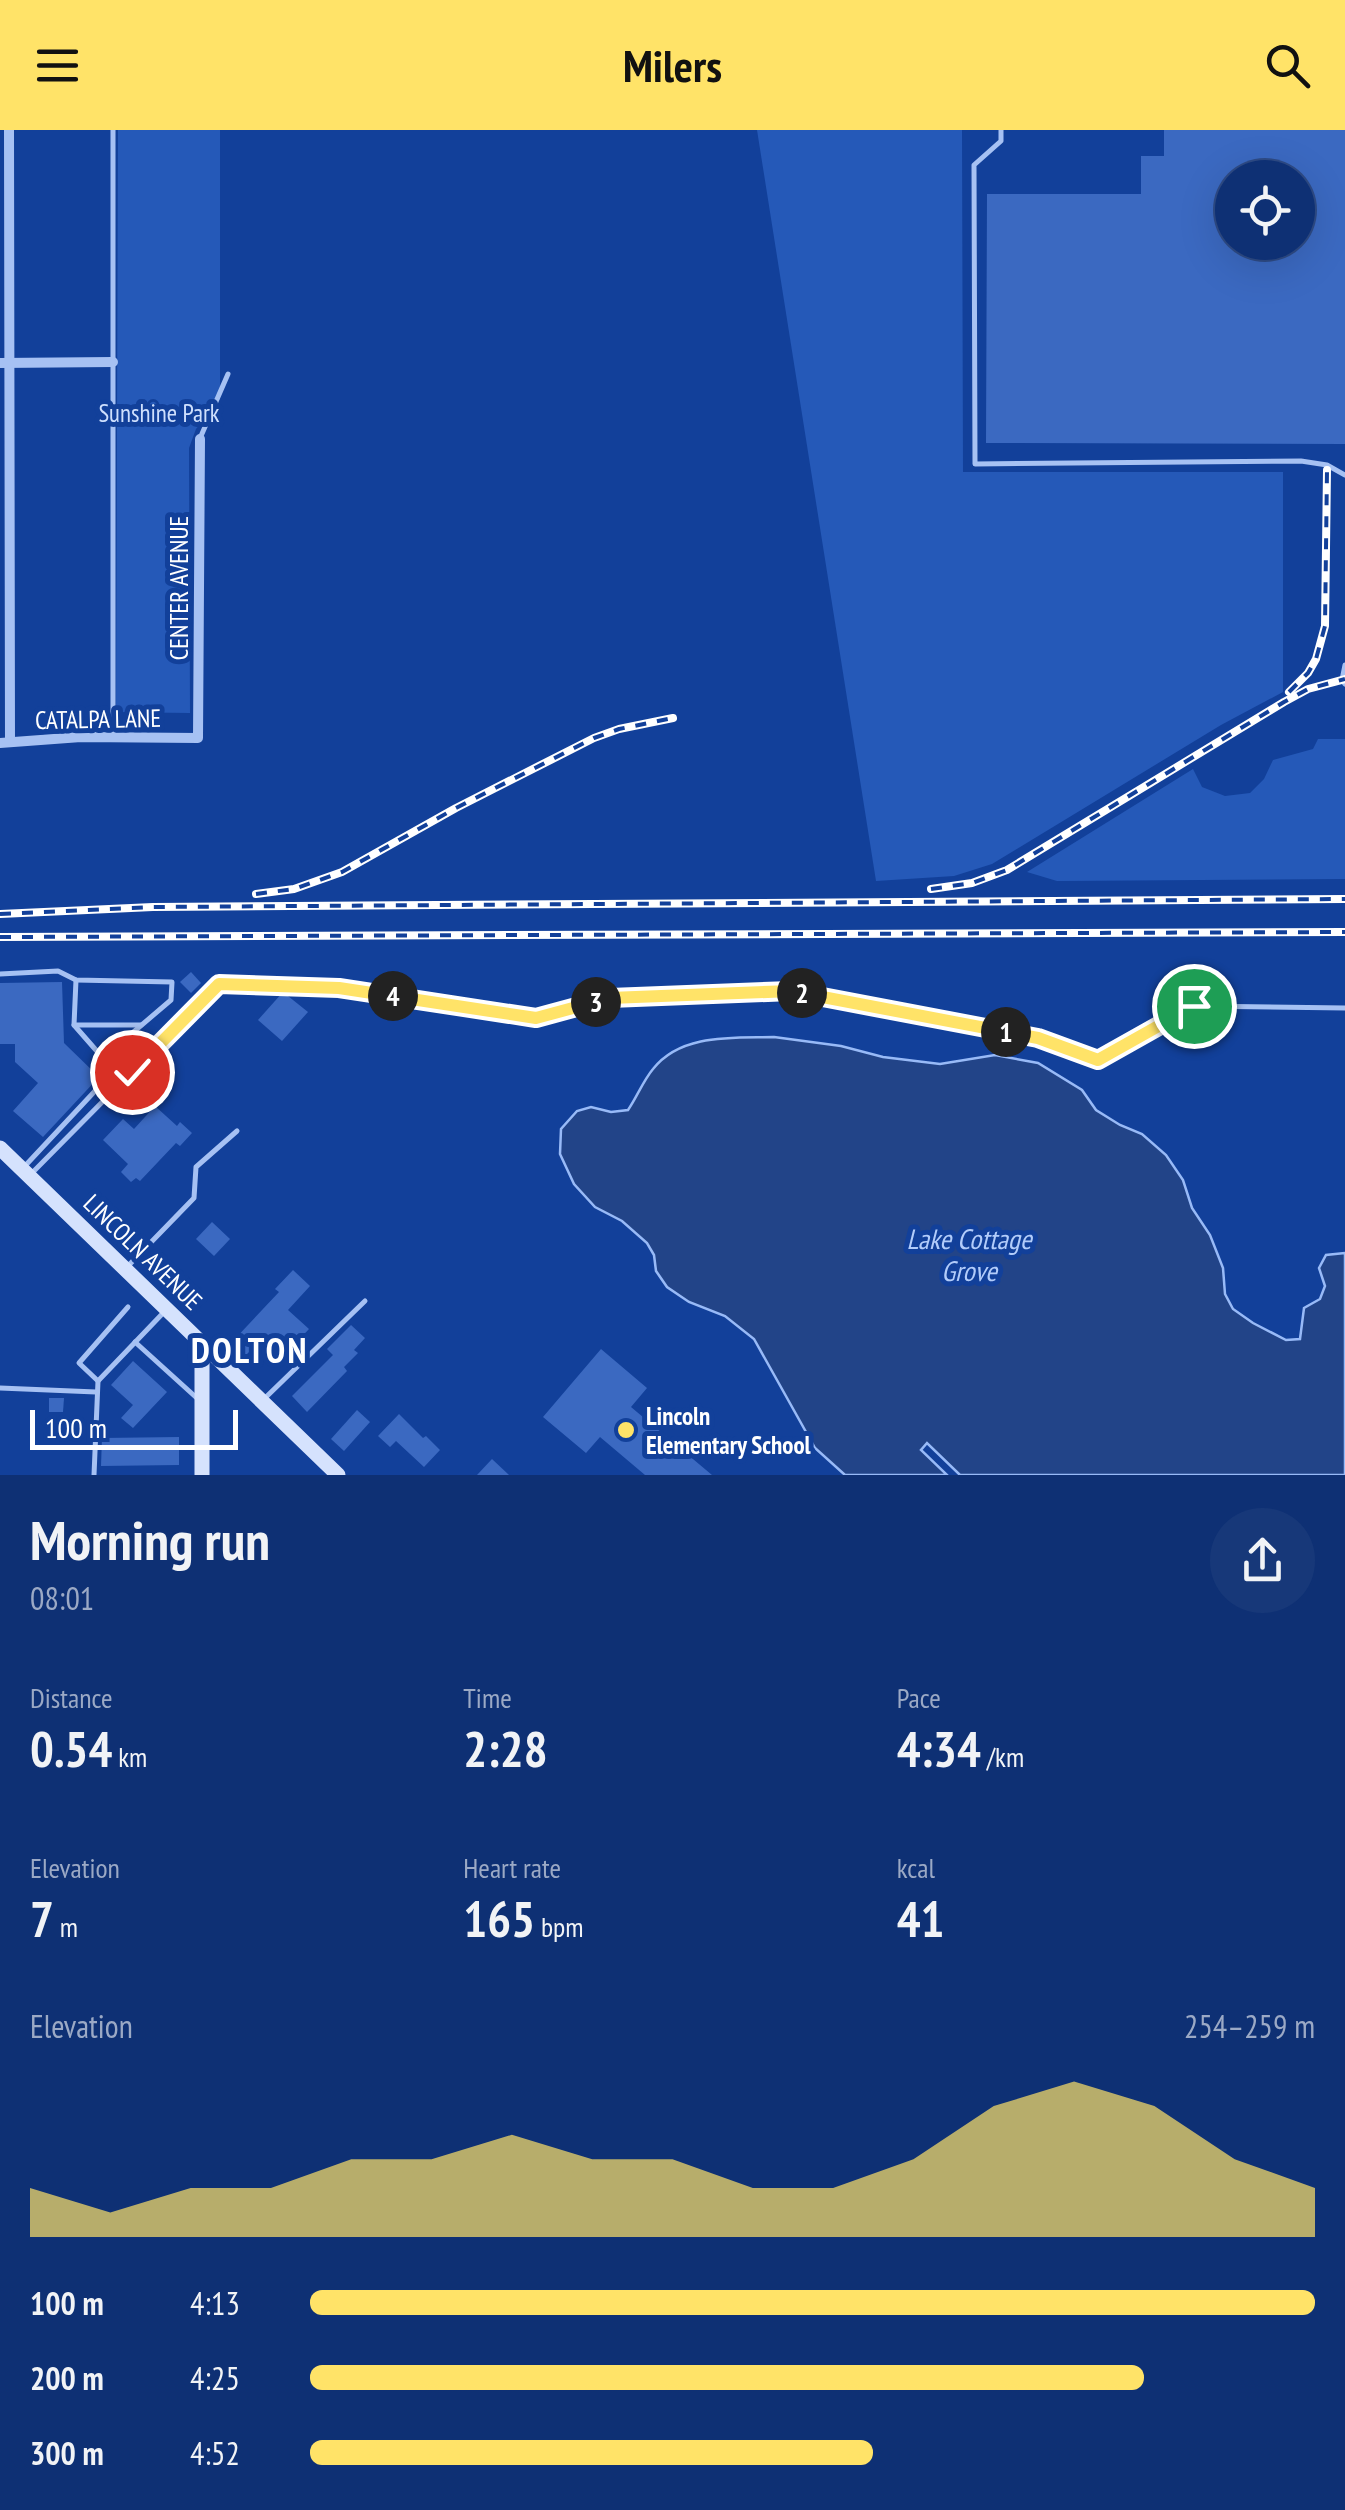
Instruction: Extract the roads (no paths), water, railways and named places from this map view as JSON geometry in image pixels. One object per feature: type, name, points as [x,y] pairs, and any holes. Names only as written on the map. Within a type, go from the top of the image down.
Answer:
[{"type":"street","points":[[5,742],[8,130]]},
{"type":"street","points":[[4,363],[113,362]]},
{"type":"street","name":"CENTER AVENUE","points":[[198,738],[200,439]]},
{"type":"street","name":"CATALPA LANE","points":[[5,742],[198,738]]},
{"type":"street","name":"LINCOLN AVENUE","points":[[0,1148],[338,1475]]},
{"type":"street","points":[[202,1344],[202,1475]]},
{"type":"lane","points":[[113,130],[113,737]]},
{"type":"lane","points":[[1001,130],[1001,140],[974,166],[975,464],[1301,461],[1327,465],[1345,475]]},
{"type":"lane","points":[[200,439],[228,374]]},
{"type":"lane","points":[[1345,665],[1345,684]]},
{"type":"lane","points":[[0,974],[58,970],[76,980],[172,982],[171,1000],[102,1058]]},
{"type":"lane","points":[[25,1172],[108,1076],[108,1066],[74,1025],[76,980]]},
{"type":"lane","points":[[25,1172],[219,984],[339,988],[536,1018],[610,998],[791,991],[1038,1038],[1098,1060],[1194,1006],[1345,1008]]},
{"type":"lane","points":[[74,1025],[141,1026]]},
{"type":"lane","points":[[126,1268],[194,1198],[196,1167],[237,1131]]},
{"type":"lane","points":[[262,1401],[365,1301]]},
{"type":"lane","points":[[98,1380],[79,1362],[128,1308]]},
{"type":"lane","points":[[94,1475],[98,1380],[167,1308]]},
{"type":"lane","points":[[135,1342],[202,1402]]},
{"type":"lane","points":[[0,1388],[96,1392]]},
{"type":"water","name":"Lake Cottage Grove","points":[[774,1037],[940,1064],[995,1055],[1038,1063],[1082,1090],[1096,1110],[1142,1134],[1166,1155],[1210,1235],[1223,1268],[1225,1294],[1233,1309],[1286,1340],[1300,1339],[1304,1308],[1320,1299],[1325,1286],[1319,1268],[1326,1255],[1345,1253],[1345,1475],[960,1475],[927,1443],[921,1450],[947,1475],[845,1475],[815,1448],[754,1339],[725,1316],[689,1302],[667,1287],[656,1271],[647,1243],[622,1221],[595,1207],[574,1184],[560,1154],[561,1129],[577,1111],[591,1107],[611,1112],[628,1110],[653,1069],[678,1049],[709,1040]]},
{"type":"railway","points":[[1289,692],[1316,659],[1325,626],[1327,470]]},
{"type":"railway","points":[[931,889],[972,883],[1007,870],[1284,702],[1308,689],[1345,679]]},
{"type":"railway","points":[[256,894],[294,889],[342,872],[594,738],[673,718]]},
{"type":"railway","points":[[0,914],[153,907],[1345,899]]},
{"type":"railway","points":[[0,937],[1345,932]]},
{"type":"place","name":"Lincoln Elementary School","points":[[626,1430]]},
{"type":"district","name":"DOLTON","points":[[250,1350]]},
{"type":"park label","name":"Sunshine Park","points":[[159,413]]}]
